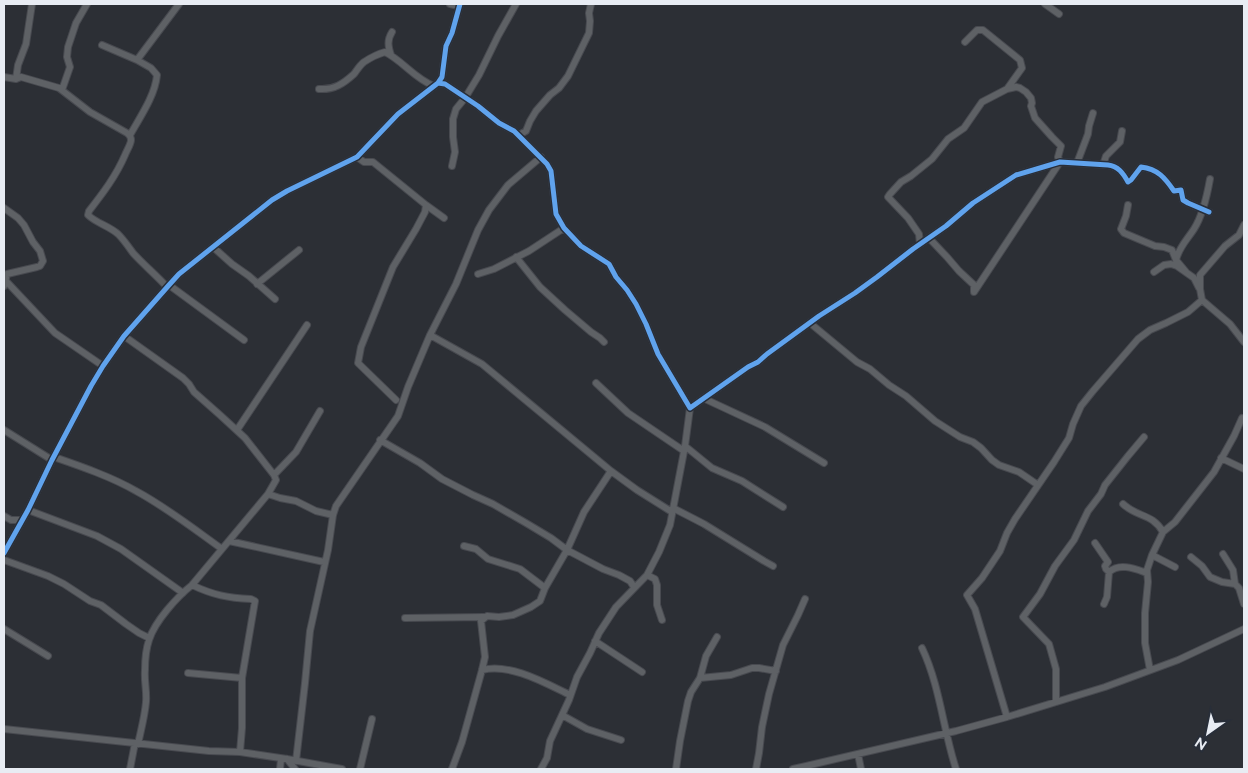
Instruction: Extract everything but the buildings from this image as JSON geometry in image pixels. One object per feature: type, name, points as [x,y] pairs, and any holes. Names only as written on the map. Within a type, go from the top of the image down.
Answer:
[{"type":"street","points":[[16,79],[18,65],[26,44],[32,4]]},
{"type":"street","points":[[62,90],[70,67],[67,57],[71,36],[79,16],[87,4]]},
{"type":"street","points":[[137,60],[179,4]]},
{"type":"street","points":[[4,553],[28,510],[87,393],[124,336],[179,274],[272,200],[286,191],[357,157],[398,114],[439,83],[446,46],[460,5],[450,4]]},
{"type":"street","points":[[452,166],[454,152],[453,119],[456,109],[479,75],[516,4]]},
{"type":"street","points":[[518,135],[526,131],[536,111],[550,95],[560,88],[568,76],[588,33],[591,4]]},
{"type":"street","points":[[1045,4],[1059,14]]},
{"type":"street","points":[[965,42],[977,30],[983,30],[1020,60],[1022,68],[1007,89]]},
{"type":"street","points":[[391,55],[388,41],[392,32]]},
{"type":"street","points":[[102,45],[137,60],[151,68],[157,75],[156,85],[130,135],[131,140],[118,172],[88,215],[118,234],[133,253],[168,286],[244,340]]},
{"type":"street","points":[[319,89],[332,89],[342,85],[364,63],[385,52],[425,83],[439,83],[514,131],[541,157],[551,171],[556,214],[564,228],[581,246],[609,264],[636,304],[658,354],[690,408],[670,525],[659,552],[647,575],[616,607],[595,641],[577,677],[550,741],[547,758],[541,769]]},
{"type":"street","points":[[4,77],[16,79],[21,77],[62,90],[90,112],[130,135]]},
{"type":"street","points":[[920,244],[919,234],[908,218],[888,197],[901,182],[932,159],[948,139],[964,128],[982,102],[1007,89],[1020,88],[1031,98],[1031,106],[1035,118],[1061,146],[1058,157],[1060,162]]},
{"type":"street","points":[[1077,163],[1088,134],[1093,113]]},
{"type":"street","points":[[1103,165],[1106,156],[1120,142],[1122,131]]},
{"type":"street","points":[[357,157],[364,162],[373,162],[444,218]]},
{"type":"street","points":[[296,761],[306,683],[310,631],[336,506],[398,416],[430,335],[456,284],[478,230],[489,210],[508,185],[541,157]]},
{"type":"street","points":[[929,238],[974,285],[974,292],[1060,162]]},
{"type":"street","points":[[690,408],[855,293],[946,226],[973,203],[1016,175],[1060,162],[1114,165],[1128,182],[1132,180],[1141,167],[1152,169],[1164,177],[1174,191],[1181,190],[1184,200],[1206,210]]},
{"type":"street","points":[[1176,260],[1178,252],[1206,210],[1210,179]]},
{"type":"street","points":[[396,400],[358,363],[361,346],[393,267],[416,230],[425,212],[426,205]]},
{"type":"street","points":[[1128,205],[1121,229],[1124,233],[1155,246],[1172,250],[1176,260],[1186,272]]},
{"type":"street","points":[[4,208],[20,220],[43,258],[41,264],[37,267],[5,279],[55,334],[103,366]]},
{"type":"street","points":[[1244,225],[1239,235],[1225,246],[1200,275],[1202,300],[1230,324],[1244,342]]},
{"type":"street","points":[[478,274],[494,269],[540,244],[564,228]]},
{"type":"street","points":[[213,247],[275,300]]},
{"type":"street","points":[[257,284],[300,250]]},
{"type":"street","points":[[516,257],[540,287],[590,332],[604,342]]},
{"type":"street","points":[[1154,272],[1164,265],[1171,264],[1194,278],[1200,289]]},
{"type":"street","points":[[1007,717],[975,609],[967,595],[982,578],[1000,551],[1010,526],[1069,438],[1073,424],[1082,406],[1138,339],[1150,330],[1188,312],[1202,300]]},
{"type":"street","points":[[810,323],[857,362],[870,369],[936,421],[960,437],[973,442],[992,460],[1019,472],[1038,485]]},
{"type":"street","points":[[237,430],[307,325]]},
{"type":"street","points":[[430,335],[482,364],[611,471],[638,490],[673,510],[698,521],[773,566]]},
{"type":"street","points":[[124,336],[183,378],[194,392],[237,430],[276,480],[268,494],[229,541],[156,624],[149,638],[144,673],[146,701],[130,769]]},
{"type":"street","points":[[596,383],[628,413],[712,468],[742,481],[783,507]]},
{"type":"street","points":[[704,399],[765,427],[824,463]]},
{"type":"street","points":[[274,475],[296,452],[320,411]]},
{"type":"street","points":[[1150,670],[1146,643],[1145,613],[1148,582],[1147,570],[1152,555],[1162,532],[1175,522],[1214,472],[1242,418]]},
{"type":"street","points":[[4,430],[53,459],[109,478],[136,490],[222,549]]},
{"type":"street","points":[[1056,702],[1056,669],[1049,644],[1023,617],[1074,540],[1088,511],[1101,494],[1105,485],[1144,438]]},
{"type":"street","points":[[380,440],[442,478],[519,518],[568,550],[630,581],[634,587]]},
{"type":"street","points":[[1221,458],[1244,469]]},
{"type":"street","points":[[405,618],[499,617],[513,615],[531,608],[540,601],[568,550],[584,512],[611,471]]},
{"type":"street","points":[[268,494],[296,501],[316,511],[333,515]]},
{"type":"street","points":[[1123,504],[1134,513],[1141,514],[1156,523],[1162,532]]},
{"type":"street","points":[[28,510],[97,536],[121,549],[183,593]]},
{"type":"street","points":[[4,516],[11,520],[22,520]]},
{"type":"street","points":[[11,520],[16,530]]},
{"type":"street","points":[[229,541],[324,562]]},
{"type":"street","points":[[1095,543],[1108,562],[1112,564],[1107,597],[1104,604]]},
{"type":"street","points":[[464,546],[476,549],[488,559],[520,569],[546,588]]},
{"type":"street","points":[[1223,554],[1233,570],[1244,604]]},
{"type":"street","points":[[1152,555],[1175,567]]},
{"type":"street","points":[[1191,557],[1202,566],[1210,577],[1222,582],[1236,584]]},
{"type":"street","points":[[4,560],[64,584],[90,601],[100,605],[149,638]]},
{"type":"street","points":[[1112,570],[1128,568],[1144,572],[1147,570]]},
{"type":"street","points":[[647,575],[655,579],[658,584],[657,605],[662,620]]},
{"type":"street","points":[[192,585],[219,596],[255,601],[242,678],[240,752]]},
{"type":"street","points":[[756,769],[769,694],[783,645],[805,599]]},
{"type":"street","points":[[452,769],[462,742],[482,670],[484,657],[481,621],[484,618]]},
{"type":"street","points":[[4,629],[48,656]]},
{"type":"street","points":[[798,769],[947,734],[1105,687],[1178,660],[1244,629]]},
{"type":"street","points":[[676,769],[688,700],[700,678],[706,656],[717,637]]},
{"type":"street","points":[[595,641],[642,672]]},
{"type":"street","points":[[922,648],[929,664],[956,769]]},
{"type":"street","points":[[700,678],[731,675],[752,668],[776,671]]},
{"type":"street","points":[[482,670],[505,669],[514,671],[544,682],[570,695]]},
{"type":"street","points":[[188,672],[242,678]]},
{"type":"street","points":[[562,715],[587,729],[621,740]]},
{"type":"street","points":[[360,769],[372,719]]},
{"type":"street","points":[[4,729],[208,751],[240,752],[342,769]]},
{"type":"street","points":[[858,754],[861,769]]},
{"type":"street","points":[[280,769],[284,759]]},
{"type":"street","points":[[284,759],[295,769]]},
{"type":"cycle path","points":[[4,553],[91,386],[124,336],[179,274],[272,200],[357,157],[398,114],[438,83],[442,77],[446,46],[452,33],[460,4]]},
{"type":"cycle path","points":[[438,83],[445,84],[499,123],[514,131],[547,164],[551,171],[556,214],[564,228],[581,246],[609,264],[636,304],[658,354],[690,408],[758,362],[819,316],[855,293],[946,226],[973,203],[1016,175],[1060,162],[1112,166],[1120,170],[1128,182],[1141,167],[1147,168],[1160,175],[1174,191],[1181,190],[1183,200],[1209,212]]}]
